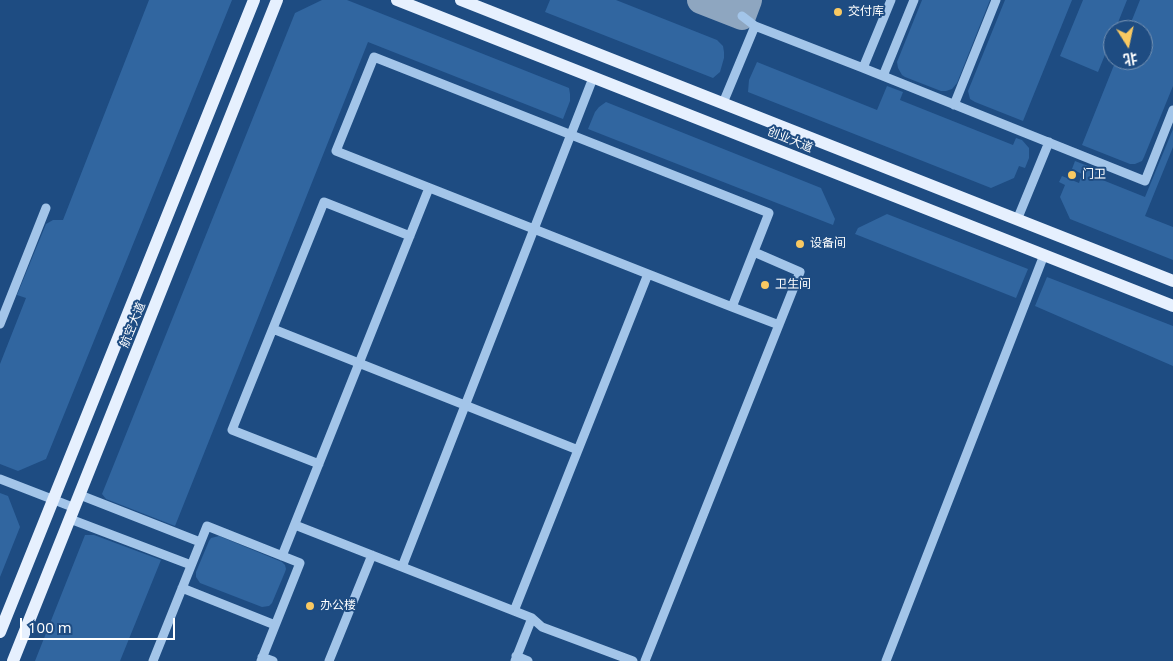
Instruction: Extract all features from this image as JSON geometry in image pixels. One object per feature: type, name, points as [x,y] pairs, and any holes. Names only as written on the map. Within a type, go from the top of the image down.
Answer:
[{"type":"main road","name":"航空大道","points":[[0,632],[254,0]]},
{"type":"main road","name":"航空大道","points":[[13,661],[277,0]]},
{"type":"main road","name":"创业大道","points":[[397,0],[1173,306]]},
{"type":"main road","name":"创业大道","points":[[461,0],[1173,281]]},
{"type":"street","points":[[863,68],[891,0]]},
{"type":"street","points":[[883,76],[914,0]]},
{"type":"street","points":[[954,105],[996,0]]},
{"type":"street","points":[[742,16],[755,26],[1145,180],[1173,110]]},
{"type":"street","points":[[723,103],[755,26]]},
{"type":"street","points":[[732,307],[770,213],[374,57],[336,151],[429,188],[732,307],[779,325]]},
{"type":"street","points":[[402,567],[593,78]]},
{"type":"street","points":[[1018,220],[1049,142]]},
{"type":"street","points":[[282,556],[429,188]]},
{"type":"street","points":[[319,464],[232,430],[324,202],[410,236]]},
{"type":"street","points":[[0,324],[46,208]]},
{"type":"street","points":[[645,661],[800,272],[754,252]]},
{"type":"street","points":[[886,661],[1044,255]]},
{"type":"street","points":[[514,611],[648,274]]},
{"type":"street","points":[[273,329],[578,450]]},
{"type":"street","points":[[0,479],[52,500],[72,514],[191,565]]},
{"type":"street","points":[[80,495],[200,542]]},
{"type":"street","points":[[295,525],[532,618],[542,627],[633,661]]},
{"type":"street","points":[[153,661],[207,526],[300,563],[262,659],[273,661]]},
{"type":"street","points":[[329,661],[372,555]]},
{"type":"street","points":[[182,588],[275,625]]},
{"type":"street","points":[[528,661],[516,659],[532,618]]},
{"type":"shaded area","points":[[149,0],[232,0],[46,459],[18,471],[0,464],[0,364],[26,298],[17,295],[46,224],[53,220],[63,220]]},
{"type":"shaded area","points":[[322,0],[347,0],[569,88],[570,101],[563,119],[368,42],[175,526],[106,499],[102,494],[295,13]]},
{"type":"shaded area","points":[[550,0],[616,0],[717,40],[723,46],[724,52],[720,72],[713,78],[545,12]]},
{"type":"shaded area","points":[[922,0],[990,0],[957,83],[952,89],[946,91],[941,91],[905,77],[898,68],[897,62]]},
{"type":"shaded area","points":[[1005,0],[1072,0],[1023,121],[975,102],[970,99],[968,91]]},
{"type":"shaded area","points":[[1083,0],[1127,0],[1119,20],[1103,20],[1103,60],[1098,72],[1060,56]]},
{"type":"shaded area","points":[[1140,0],[1173,0],[1173,86],[1142,161],[1135,164],[1130,164],[1082,145],[1112,70],[1153,70],[1153,20],[1132,20]]},
{"type":"shaded area","points":[[757,62],[877,110],[887,86],[903,92],[900,100],[1013,145],[1016,138],[1022,140],[1029,148],[1029,158],[1025,168],[1019,166],[1014,178],[991,188],[748,92],[749,80]]},
{"type":"shaded area","points":[[606,102],[821,188],[835,219],[833,225],[588,129],[595,112]]},
{"type":"shaded area","points":[[1173,129],[1173,147],[1145,216],[1173,227],[1173,260],[1070,219],[1060,197],[1065,185],[1059,182],[1062,176],[1079,183],[1082,174],[1072,169],[1075,161],[1098,170],[1095,177],[1145,197]]},
{"type":"shaded area","points":[[887,214],[1028,269],[1016,298],[855,234],[858,228]]},
{"type":"shaded area","points":[[1047,277],[1173,326],[1173,366],[1035,306]]},
{"type":"shaded area","points":[[0,493],[8,496],[20,527],[0,577]]},
{"type":"shaded area","points":[[85,535],[94,535],[161,560],[120,661],[35,661]]},
{"type":"shaded area","points":[[219,536],[282,562],[285,565],[285,572],[269,606],[262,607],[200,583],[196,577],[196,572],[209,541],[211,538]]},
{"type":"taxiway","points":[[701,0],[742,16],[748,0]]},
{"type":"place","name":"交付库","points":[[838,12]]},
{"type":"place","name":"门卫","points":[[1072,175]]},
{"type":"place","name":"设备间","points":[[800,244]]},
{"type":"place","name":"卫生间","points":[[765,285]]},
{"type":"place","name":"办公楼","points":[[310,606]]}]
